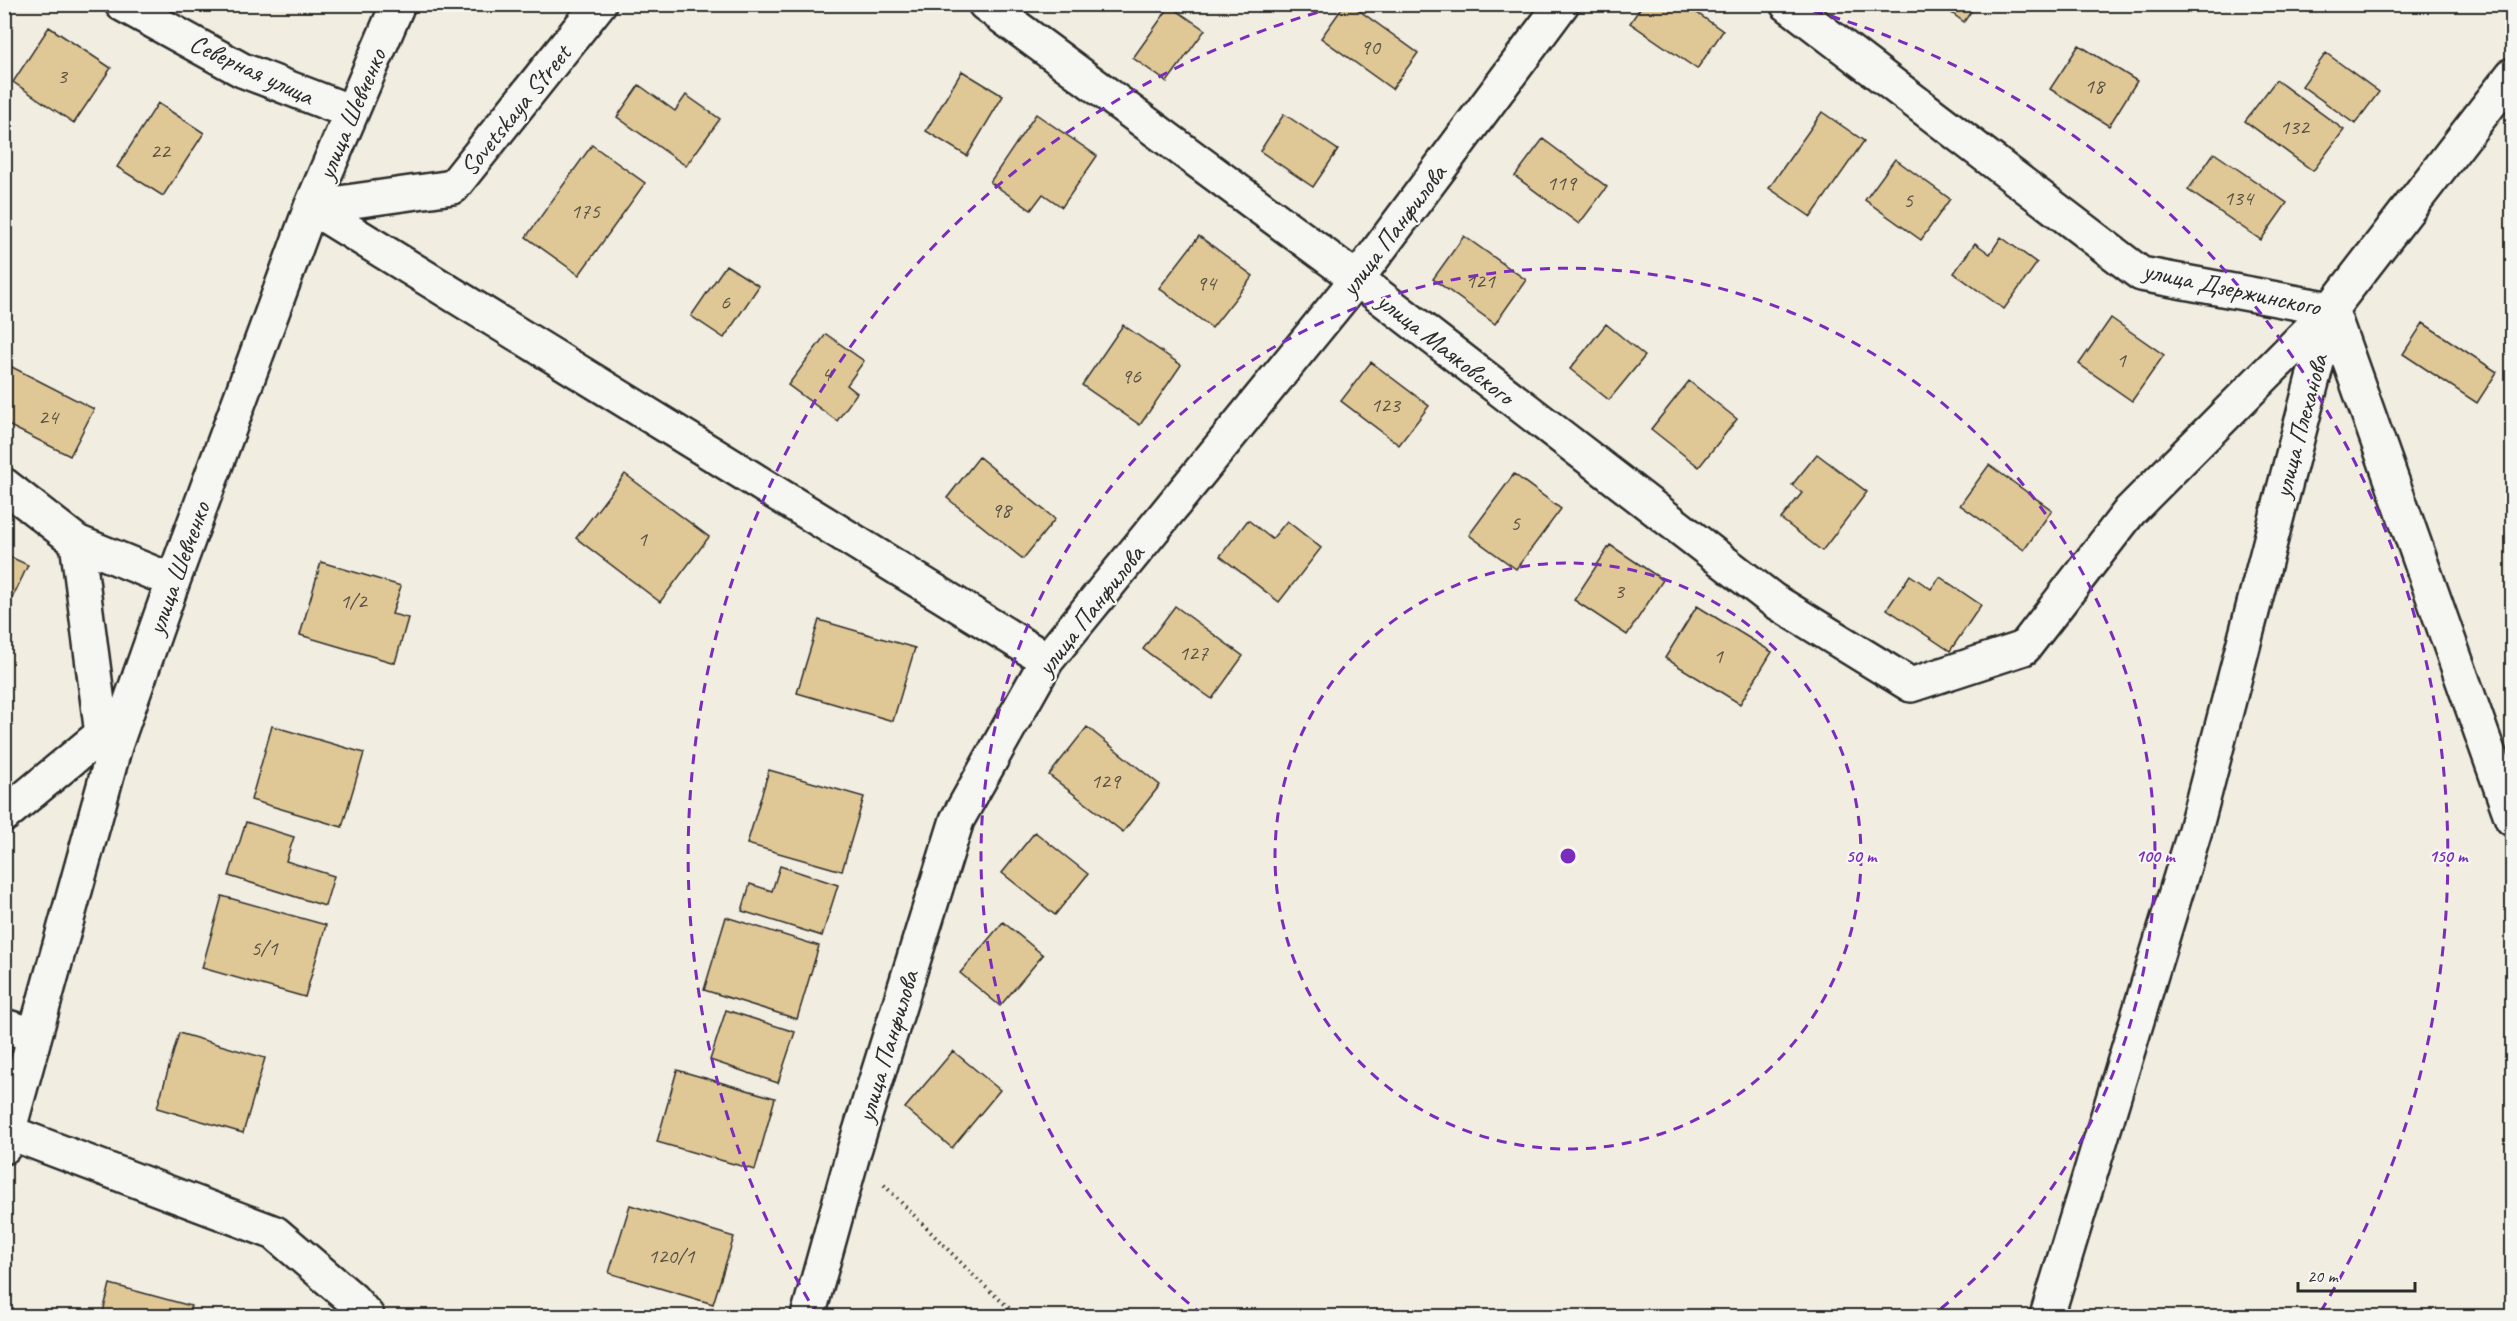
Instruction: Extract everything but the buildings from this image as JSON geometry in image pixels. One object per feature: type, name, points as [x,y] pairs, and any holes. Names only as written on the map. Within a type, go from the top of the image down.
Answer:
[{"type":"street","name":"Северная улица","points":[[122,4],[242,70],[351,112]]},
{"type":"street","name":"улица Шевченко","points":[[6,1140],[20,1030],[109,740],[173,581],[311,207],[398,4]]},
{"type":"street","name":"Sovetskaya Street","points":[[311,207],[453,188],[599,4]]},
{"type":"street","name":"улица Маяковского","points":[[986,4],[1357,279],[1773,600],[1911,685],[2024,648],[2130,511],[2331,309]]},
{"type":"street","name":"улица Панфилова","points":[[808,1317],[853,1154],[957,820],[1047,660],[1357,279],[1562,4]]},
{"type":"street","name":"улица Дзержинского","points":[[1787,4],[2141,274],[2331,309],[2512,819]]},
{"type":"street","name":"улица Плеханова","points":[[2048,1317],[2195,830],[2331,309],[2512,75]]},
{"type":"street","points":[[311,207],[1047,660]]},
{"type":"street","points":[[4,485],[77,542],[173,581]]},
{"type":"street","points":[[4,815],[109,740],[77,542]]},
{"type":"street","points":[[6,1140],[275,1233],[352,1299],[367,1317]]},
{"type":"path","points":[[853,1154],[981,1283],[1018,1317]]}]
